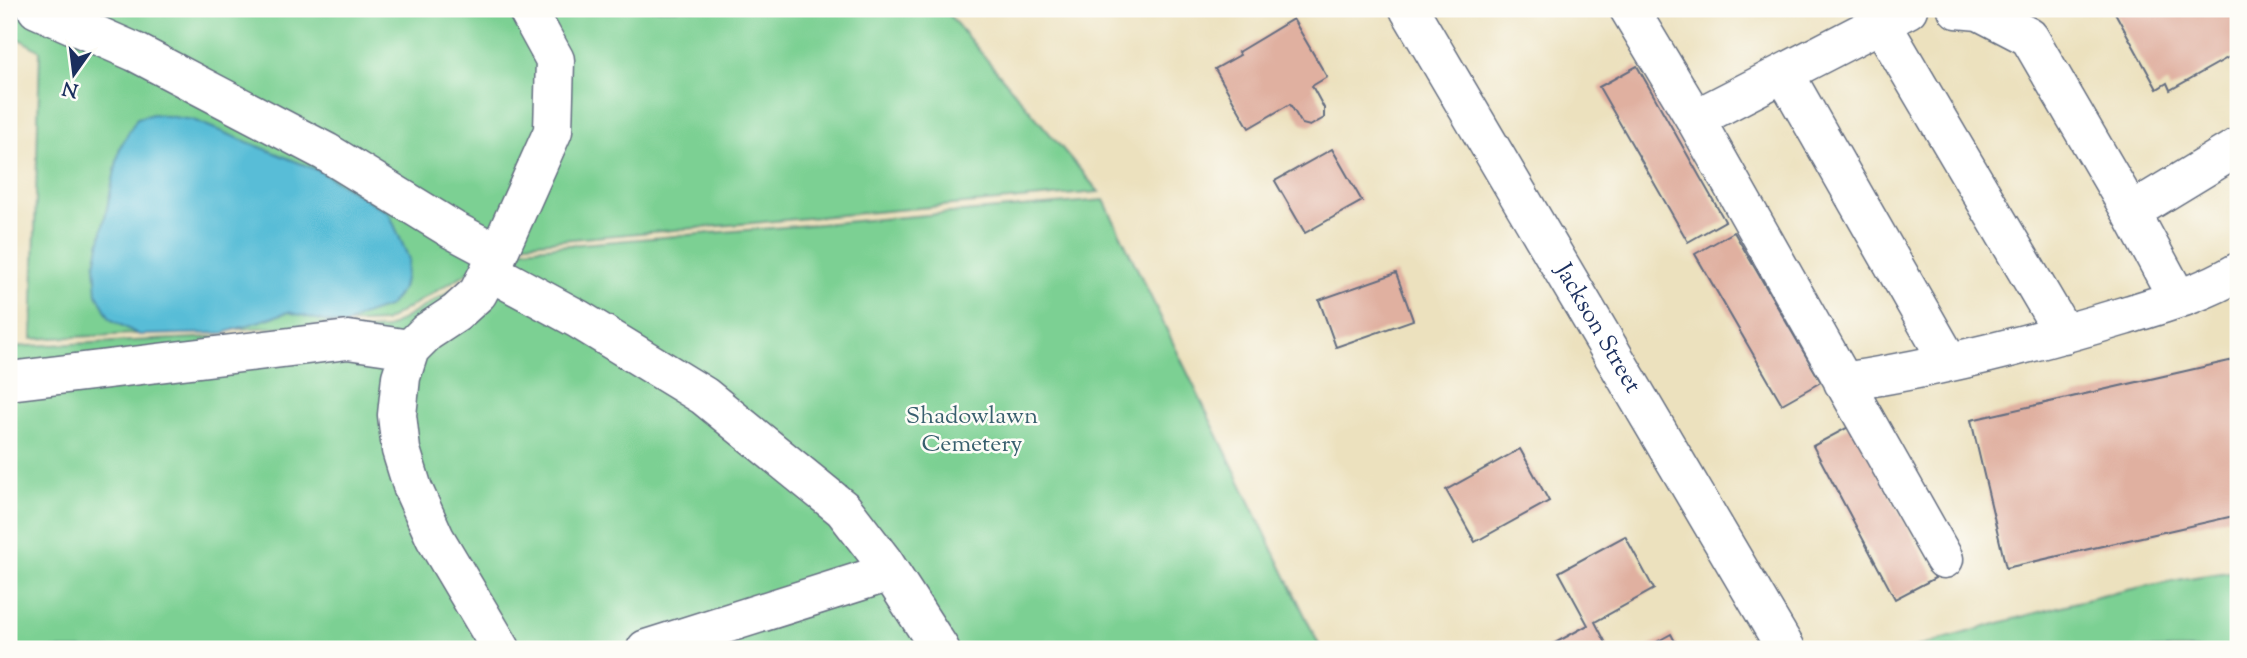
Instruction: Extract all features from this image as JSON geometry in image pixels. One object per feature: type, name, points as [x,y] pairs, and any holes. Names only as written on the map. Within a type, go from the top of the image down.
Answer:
[{"type":"main road","points":[[37,9],[135,52],[327,152],[453,230],[494,263],[578,319],[704,396],[843,509],[890,572],[940,649]]},
{"type":"main road","points":[[501,649],[435,538],[413,489],[401,450],[397,415],[401,377],[410,349],[427,332],[456,313],[478,293],[552,131],[555,60],[527,9]]},
{"type":"main road","name":"Jackson Street","points":[[1409,9],[1786,649]]},
{"type":"main road","points":[[1629,9],[1695,119],[1944,559]]},
{"type":"main road","points":[[1957,9],[1979,11],[2029,37],[2131,212],[2178,299]]},
{"type":"main road","points":[[1695,119],[1895,16],[2064,334]]},
{"type":"main road","points":[[1784,73],[1949,362]]},
{"type":"main road","points":[[2131,212],[2238,147]]},
{"type":"main road","points":[[1843,382],[1902,373],[2064,334],[2178,299],[2219,284],[2238,272]]},
{"type":"main road","points":[[9,381],[348,340],[410,349]]},
{"type":"main road","points":[[646,649],[890,572]]},
{"type":"green space","points":[[9,9],[944,9],[1099,192],[516,244],[384,322],[32,339],[40,51],[9,33]]},
{"type":"green space","name":"Shadowlawn Cemetery","points":[[1104,200],[1321,649],[9,649],[9,347],[386,329],[522,249]]},
{"type":"green space","points":[[2238,571],[2238,649],[1909,649],[2113,593]]},
{"type":"water","points":[[153,114],[193,120],[317,170],[389,213],[409,259],[403,288],[388,307],[361,316],[344,326],[288,312],[224,333],[139,335],[110,319],[97,294],[95,264],[120,147],[137,118]]},
{"type":"building","points":[[2113,9],[2238,9],[2238,52],[2170,90],[2167,83],[2157,89]]},
{"type":"building","points":[[1293,19],[1327,77],[1312,86],[1324,108],[1324,118],[1310,126],[1302,124],[1290,104],[1249,128],[1215,69]]},
{"type":"building","points":[[1637,66],[1725,221],[1688,242],[1599,87]]},
{"type":"building","points":[[1332,149],[1362,201],[1305,233],[1275,181]]},
{"type":"building","points":[[1734,232],[1821,382],[1782,404],[1695,254]]},
{"type":"building","points":[[1396,273],[1413,320],[1336,347],[1319,300]]},
{"type":"building","points":[[2238,359],[2238,515],[2006,568],[1971,420]]},
{"type":"building","points":[[1852,425],[1935,578],[1895,599],[1813,446]]},
{"type":"building","points":[[1520,449],[1549,501],[1475,542],[1446,490]]},
{"type":"building","points":[[1625,536],[1654,589],[1595,622],[1607,645],[1599,649],[1544,649],[1588,625],[1559,572]]},
{"type":"building","points":[[1671,634],[1679,649],[1644,649]]}]
